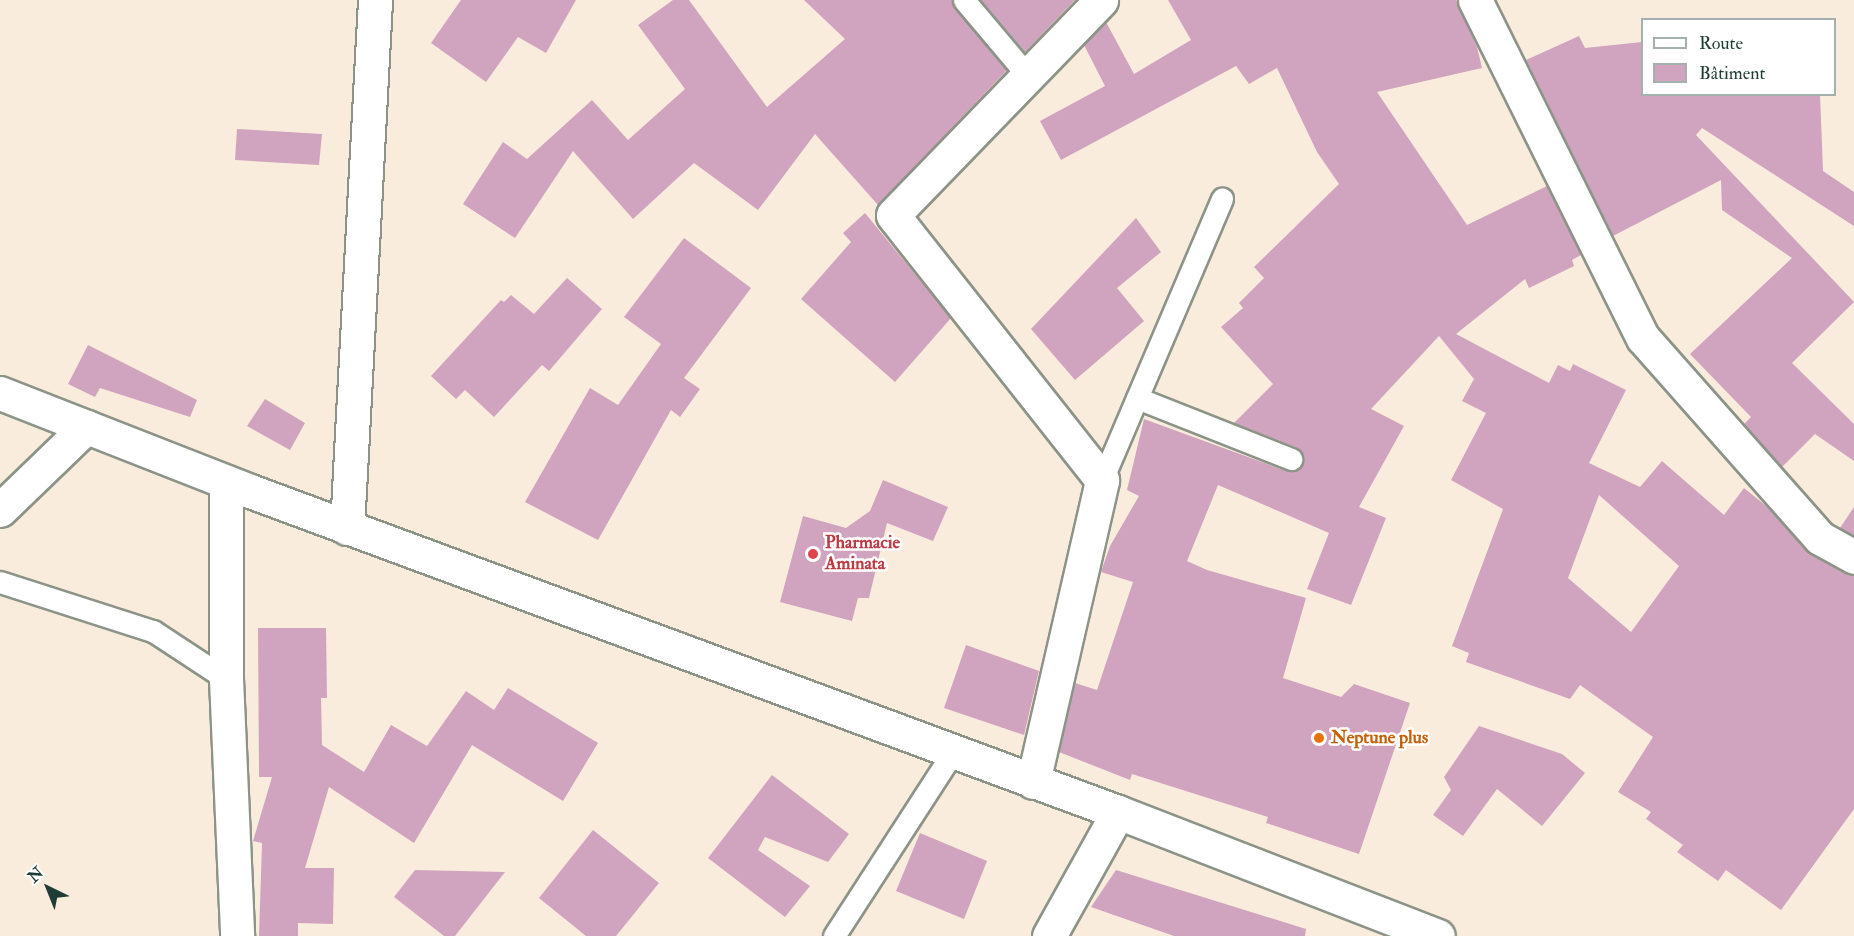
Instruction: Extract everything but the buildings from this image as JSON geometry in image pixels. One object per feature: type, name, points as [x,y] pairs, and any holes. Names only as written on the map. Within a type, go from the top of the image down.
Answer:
[{"type":"street","points":[[347,528],[375,0]]},
{"type":"street","points":[[1033,782],[1102,480],[893,215],[1101,0]]},
{"type":"street","points":[[1475,0],[1643,338],[1820,538],[1854,557]]},
{"type":"street","points":[[0,393],[347,528],[1118,812],[1438,936]]},
{"type":"street","points":[[0,510],[86,427]]},
{"type":"street","points":[[226,482],[226,679],[237,936]]},
{"type":"street","points":[[1049,936],[1118,812]]},
{"type":"lane","points":[[964,0],[1028,76]]},
{"type":"lane","points":[[1102,480],[1222,199]]},
{"type":"lane","points":[[1137,398],[1291,459]]},
{"type":"lane","points":[[0,582],[153,632],[226,679]]},
{"type":"lane","points":[[834,936],[953,752]]},
{"type":"place","name":"Pharmacie Aminata","points":[[813,554]]},
{"type":"place","name":"Neptune plus","points":[[1319,738]]}]
